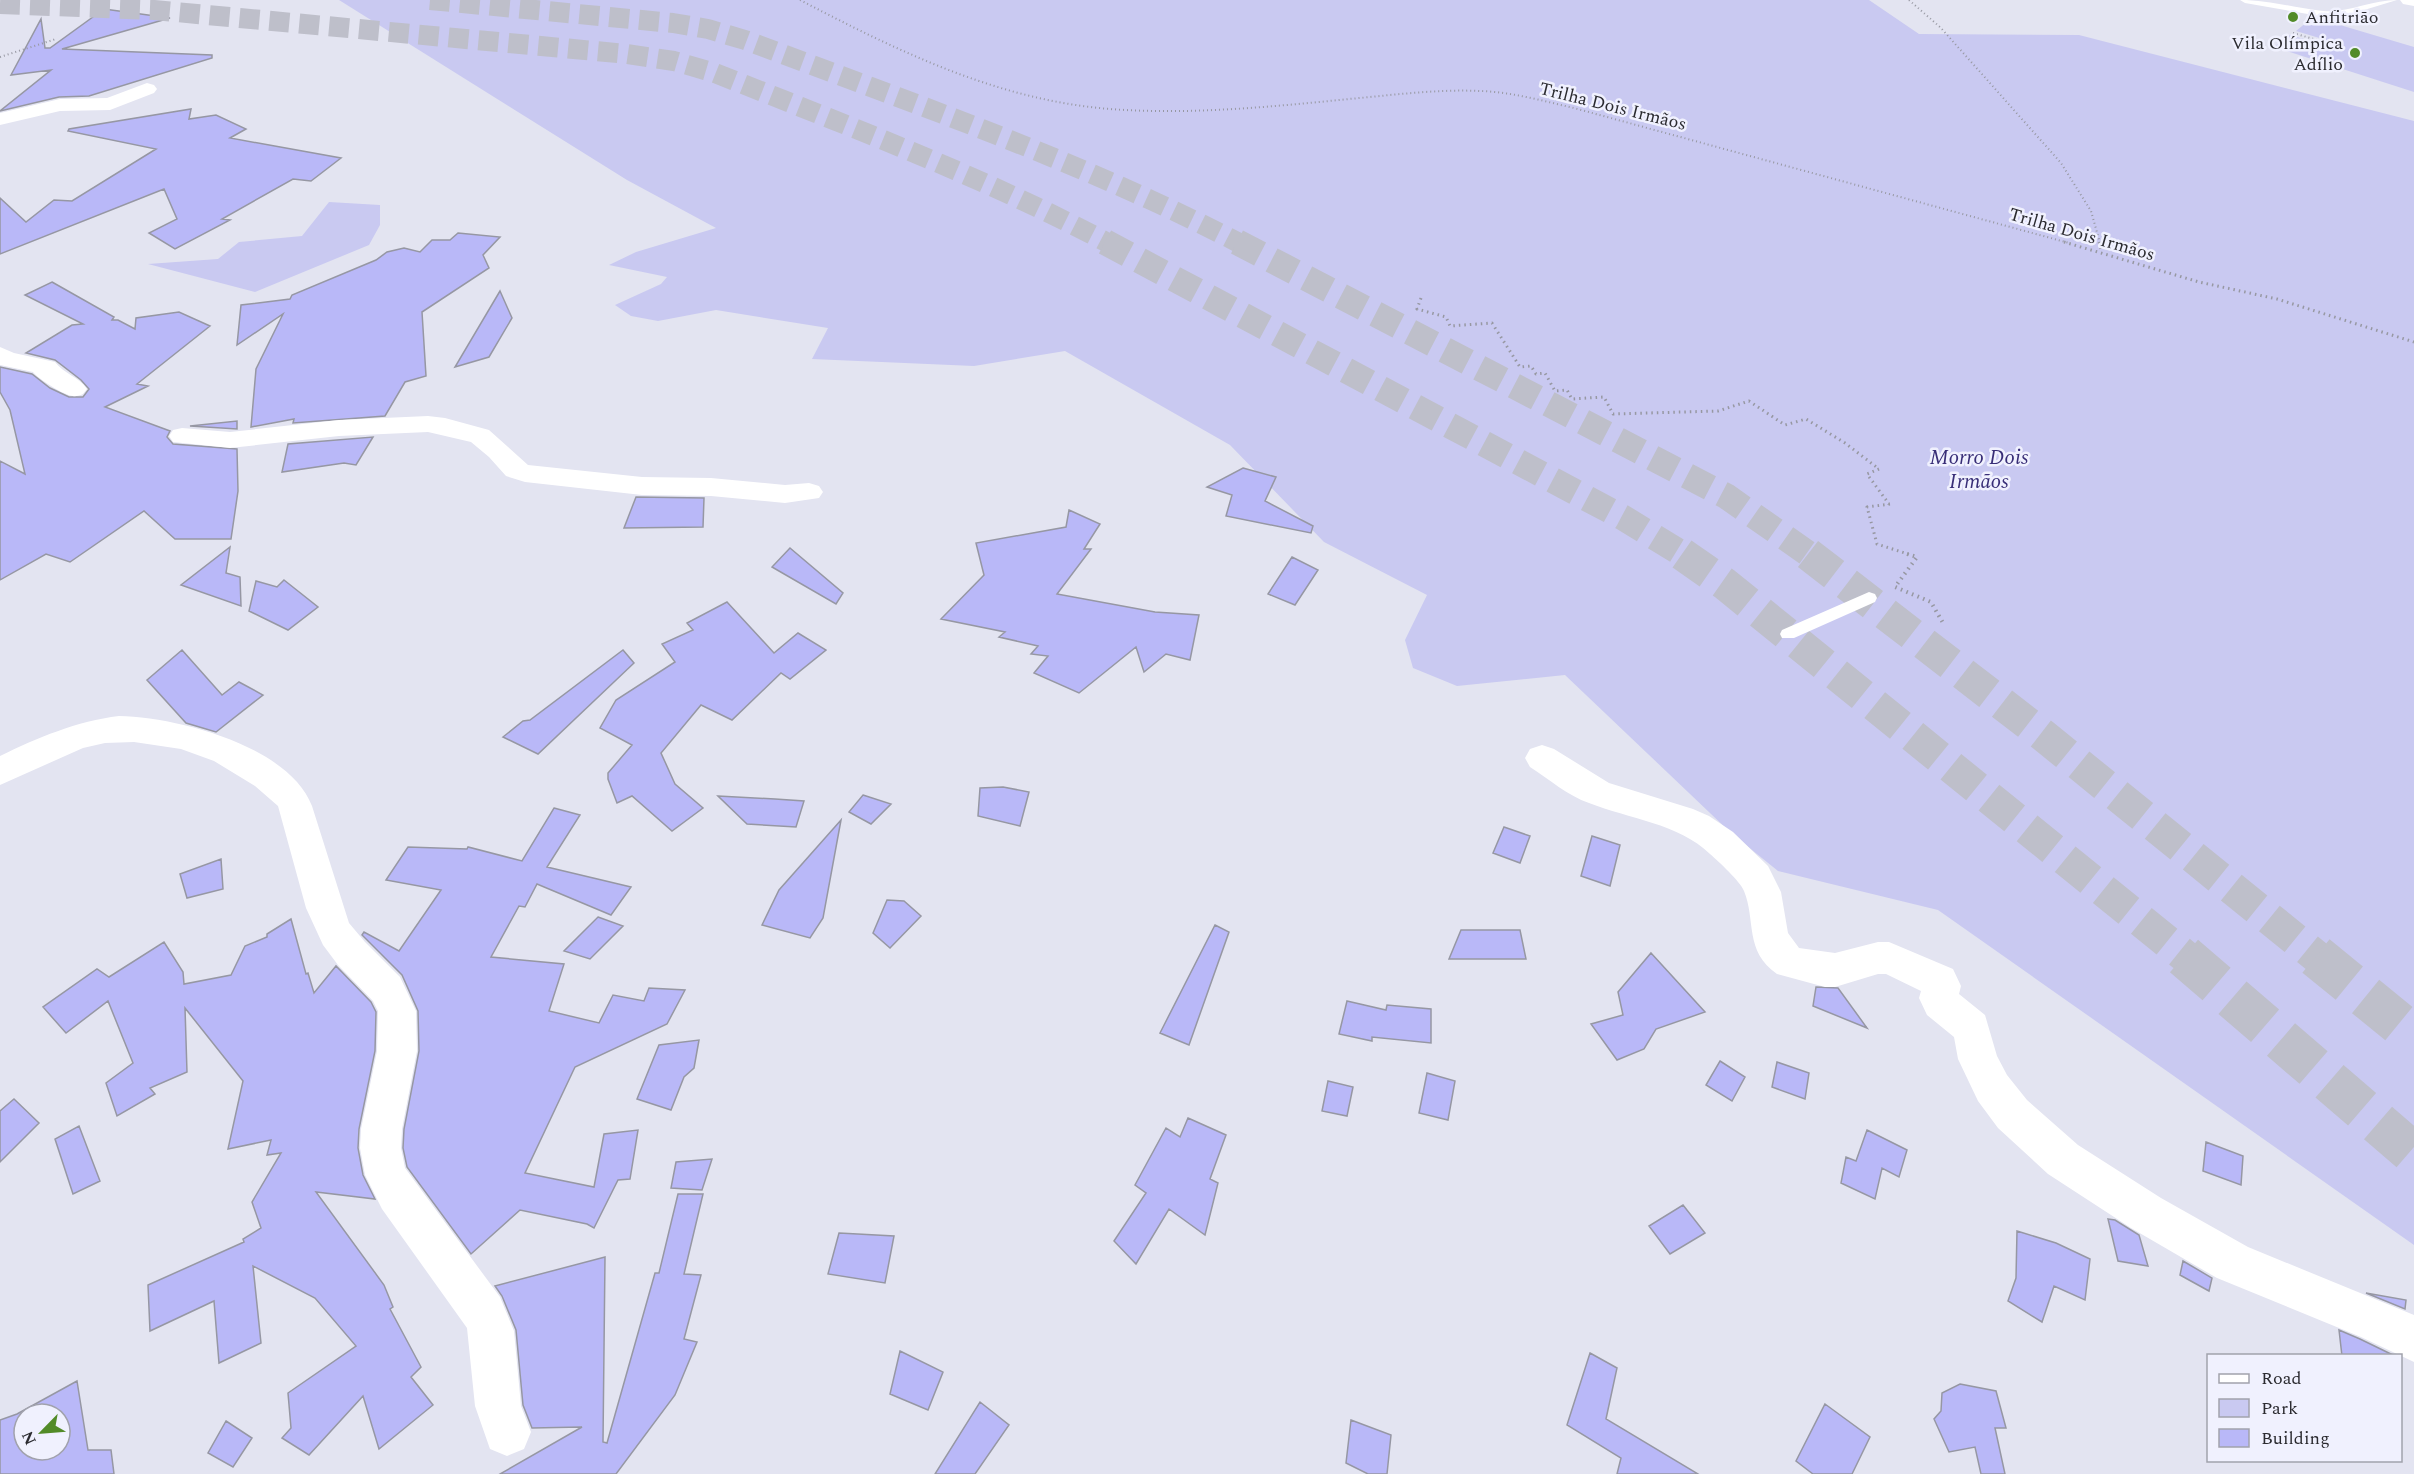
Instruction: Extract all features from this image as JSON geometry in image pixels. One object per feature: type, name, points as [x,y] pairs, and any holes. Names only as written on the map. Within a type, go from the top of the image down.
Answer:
[{"type":"street","points":[[2409,0],[2414,1]]},
{"type":"street","points":[[0,119],[60,105],[110,104],[147,89]]},
{"type":"street","points":[[0,355],[6,359],[46,367],[46,372],[74,389]]},
{"type":"street","points":[[182,436],[245,440],[324,429],[428,424],[458,429],[480,436],[499,451],[516,470],[525,473],[642,486],[793,494],[809,492]]},
{"type":"street","points":[[0,772],[82,736],[117,729],[166,733],[219,747],[255,768],[291,797],[329,920],[337,936],[392,996],[396,1008],[398,1042],[380,1137],[384,1169],[390,1184],[448,1267],[484,1313],[491,1331],[498,1406],[507,1432]]},
{"type":"street","points":[[1542,758],[1598,793],[1681,819],[1697,826],[1721,842],[1755,877],[1763,892],[1770,938],[1784,958],[1790,962],[1835,970],[1888,958],[1940,981],[1942,986],[1938,998],[1971,1028],[1975,1052],[1983,1072],[2004,1104],[2064,1162],[2182,1235],[2242,1267],[2371,1318],[2414,1339]]},
{"type":"lane","points":[[2245,0],[2325,14],[2351,11],[2392,0]]},
{"type":"lane","points":[[1788,634],[1869,598]]},
{"type":"path","name":"Trilha Dois Irmãos","points":[[800,0],[941,69],[1008,93],[1036,100],[1079,106],[1122,109],[1200,109],[1276,106],[1437,91],[1480,91],[1508,94],[1658,130],[2102,252],[2199,282],[2277,299],[2414,342]]},
{"type":"path","points":[[1909,0],[1941,28],[2061,163],[2091,211],[2102,252]]},
{"type":"path","points":[[2293,33],[2324,42]]},
{"type":"path","points":[[0,57],[57,39]]},
{"type":"path","points":[[1421,298],[1417,309],[1446,317],[1450,326],[1492,323],[1520,367],[1531,366],[1536,374],[1545,373],[1556,391],[1567,390],[1572,399],[1604,397],[1613,414],[1718,411],[1749,401],[1785,425],[1806,419],[1845,443],[1879,469],[1867,474],[1890,504],[1867,507],[1877,544],[1917,557],[1895,587],[1931,602],[1943,623]]},
{"type":"green space","name":"Morro Dois Irmãos","points":[[339,0],[1869,0],[1919,34],[2079,35],[2414,121],[2414,1245],[1938,910],[1778,871],[1731,833],[1565,675],[1457,686],[1413,668],[1405,640],[1427,595],[1324,542],[1230,445],[1065,351],[974,366],[812,359],[828,328],[716,310],[658,321],[631,316],[615,305],[661,284],[667,277],[609,265],[636,252],[716,228],[627,180]]},
{"type":"green space","name":"Vila Olímpica Adílio","points":[[2313,17],[2414,47],[2414,92],[2274,47],[2290,35],[2321,44],[2326,40],[2296,31]]},
{"type":"green space","points":[[329,202],[380,205],[380,225],[369,245],[255,292],[148,264],[218,259],[239,242],[302,236]]},
{"type":"building","points":[[104,9],[170,18],[62,49],[212,55],[212,58],[89,96],[59,97],[0,111],[51,70],[11,75],[41,19],[45,48],[50,48]]},
{"type":"building","points":[[191,109],[189,119],[216,115],[246,129],[230,138],[341,158],[311,181],[293,179],[222,219],[230,220],[175,249],[149,233],[177,219],[164,189],[0,254],[0,198],[26,222],[54,200],[72,201],[156,149],[68,131],[69,129]]},
{"type":"building","points":[[458,233],[500,237],[483,255],[489,268],[422,312],[426,376],[405,382],[385,416],[293,423],[294,419],[251,427],[256,369],[283,314],[237,345],[241,305],[290,299],[292,295],[376,260],[387,252],[404,248],[420,252],[432,240],[450,240]]},
{"type":"building","points":[[52,282],[114,317],[112,320],[118,320],[135,329],[136,318],[179,312],[210,326],[137,384],[148,386],[105,407],[170,431],[167,437],[173,444],[237,449],[238,491],[231,539],[175,539],[144,511],[70,562],[46,554],[0,580],[0,461],[25,474],[10,410],[0,392],[0,367],[32,374],[50,388],[69,397],[83,397],[89,389],[55,360],[26,353],[72,325],[83,324],[25,295]]},
{"type":"building","points":[[500,291],[512,318],[489,357],[455,367]]},
{"type":"building","points":[[237,421],[237,429],[190,426]]},
{"type":"building","points":[[373,437],[356,465],[344,463],[282,472],[288,444]]},
{"type":"building","points":[[1243,468],[1276,477],[1265,501],[1313,526],[1311,533],[1226,516],[1232,495],[1207,487]]},
{"type":"building","points":[[636,497],[704,498],[703,527],[624,528]]},
{"type":"building","points":[[1069,510],[1100,524],[1084,549],[1091,549],[1057,594],[1155,612],[1199,615],[1190,660],[1166,654],[1144,672],[1136,647],[1079,693],[1034,673],[1048,656],[1031,654],[1038,646],[999,637],[1005,632],[941,619],[984,575],[976,543],[1066,527]]},
{"type":"building","points":[[230,547],[226,573],[240,577],[241,606],[181,585]]},
{"type":"building","points":[[790,548],[843,593],[836,604],[772,567]]},
{"type":"building","points":[[1292,557],[1318,570],[1295,605],[1268,594]]},
{"type":"building","points":[[284,580],[318,607],[288,630],[249,611],[256,581],[277,587]]},
{"type":"building","points":[[727,602],[774,653],[798,633],[826,650],[790,679],[781,673],[732,720],[701,705],[661,753],[675,784],[703,808],[672,831],[632,796],[617,803],[608,773],[632,745],[600,728],[616,700],[675,662],[662,644],[693,630],[687,623]]},
{"type":"building","points":[[182,650],[222,695],[239,682],[263,695],[216,732],[186,723],[147,680]]},
{"type":"building","points":[[623,650],[634,663],[538,754],[503,737],[523,721],[530,720]]},
{"type":"building","points":[[1003,787],[1029,792],[1020,826],[978,816],[980,788]]},
{"type":"building","points":[[863,795],[891,804],[871,824],[849,812]]},
{"type":"building","points":[[718,796],[804,801],[796,827],[747,824]]},
{"type":"building","points":[[554,808],[580,815],[547,867],[631,887],[611,915],[537,884],[525,907],[519,906],[491,957],[564,964],[549,1011],[599,1023],[613,995],[644,1001],[649,988],[685,990],[667,1024],[575,1067],[525,1173],[594,1187],[604,1134],[638,1130],[630,1179],[618,1180],[594,1228],[587,1224],[520,1210],[471,1254],[407,1167],[403,1148],[404,1129],[419,1051],[418,1011],[402,975],[362,935],[364,932],[399,951],[441,890],[386,880],[408,847],[467,849],[468,847],[522,861]]},
{"type":"building","points":[[841,820],[823,918],[810,938],[762,925],[779,890]]},
{"type":"building","points":[[1504,827],[1530,836],[1520,863],[1493,853]]},
{"type":"building","points":[[1592,836],[1620,845],[1610,886],[1581,876]]},
{"type":"building","points":[[221,859],[223,889],[187,898],[180,874]]},
{"type":"building","points":[[887,900],[904,901],[921,916],[890,948],[873,933]]},
{"type":"building","points":[[598,917],[623,926],[590,959],[564,951]]},
{"type":"building","points":[[291,919],[306,974],[308,973],[314,993],[336,966],[371,1002],[376,1012],[375,1051],[359,1129],[358,1148],[363,1175],[375,1199],[316,1192],[384,1285],[393,1307],[390,1309],[421,1367],[411,1377],[433,1405],[379,1449],[363,1396],[309,1455],[282,1438],[291,1428],[288,1393],[356,1346],[315,1298],[253,1266],[261,1343],[219,1363],[214,1301],[150,1331],[148,1285],[244,1242],[243,1239],[261,1228],[252,1202],[281,1153],[267,1155],[271,1140],[228,1149],[243,1081],[185,1008],[187,1072],[150,1088],[155,1094],[117,1116],[106,1083],[133,1063],[108,1001],[66,1033],[43,1007],[97,969],[109,977],[164,942],[183,972],[184,984],[231,975],[245,946],[267,937],[267,934]]},
{"type":"building","points":[[1215,925],[1229,932],[1189,1045],[1160,1033]]},
{"type":"building","points":[[1461,930],[1520,930],[1526,959],[1449,959]]},
{"type":"building","points":[[1651,953],[1705,1012],[1656,1029],[1644,1049],[1617,1060],[1591,1024],[1623,1015],[1618,992]]},
{"type":"building","points":[[1816,987],[1838,988],[1867,1028],[1813,1006]]},
{"type":"building","points":[[1347,1001],[1386,1010],[1387,1005],[1431,1009],[1431,1043],[1372,1037],[1372,1041],[1339,1034]]},
{"type":"building","points":[[699,1040],[694,1068],[684,1077],[671,1110],[637,1099],[659,1045]]},
{"type":"building","points":[[1720,1061],[1745,1077],[1732,1101],[1706,1085]]},
{"type":"building","points":[[1777,1062],[1809,1073],[1805,1099],[1772,1087]]},
{"type":"building","points":[[1427,1073],[1455,1081],[1448,1120],[1419,1113]]},
{"type":"building","points":[[1328,1081],[1353,1087],[1347,1116],[1322,1111]]},
{"type":"building","points":[[14,1099],[39,1123],[0,1162],[0,1111]]},
{"type":"building","points":[[1188,1118],[1226,1135],[1210,1179],[1218,1183],[1205,1235],[1169,1209],[1136,1264],[1114,1241],[1146,1193],[1135,1185],[1166,1128],[1180,1137]]},
{"type":"building","points":[[79,1126],[100,1181],[73,1194],[55,1139]]},
{"type":"building","points":[[1867,1130],[1907,1150],[1899,1177],[1882,1168],[1875,1199],[1841,1183],[1846,1157],[1856,1161]]},
{"type":"building","points":[[2206,1142],[2243,1156],[2241,1185],[2203,1171]]},
{"type":"building","points":[[712,1159],[702,1190],[671,1188],[676,1162]]},
{"type":"building","points":[[678,1194],[703,1194],[684,1274],[701,1275],[684,1339],[697,1342],[675,1395],[616,1474],[500,1474],[582,1427],[532,1428],[523,1405],[516,1330],[502,1296],[495,1286],[605,1257],[603,1442],[607,1443],[655,1273],[659,1273]]},
{"type":"building","points":[[1683,1205],[1705,1233],[1670,1254],[1649,1226]]},
{"type":"building","points":[[2108,1219],[2115,1220],[2139,1235],[2148,1266],[2118,1261]]},
{"type":"building","points":[[2017,1231],[2056,1243],[2090,1259],[2085,1300],[2054,1286],[2042,1322],[2008,1301],[2016,1278]]},
{"type":"building","points":[[839,1233],[894,1236],[885,1283],[828,1274]]},
{"type":"building","points":[[2183,1261],[2212,1278],[2209,1291],[2180,1275]]},
{"type":"building","points":[[2366,1293],[2406,1300],[2405,1309]]},
{"type":"building","points":[[2339,1330],[2391,1354],[2342,1354]]},
{"type":"building","points":[[900,1351],[943,1372],[928,1410],[890,1394]]},
{"type":"building","points":[[1590,1353],[1617,1368],[1606,1419],[1698,1474],[1617,1474],[1621,1458],[1567,1425]]},
{"type":"building","points":[[77,1381],[88,1450],[111,1450],[114,1474],[0,1474],[0,1420],[12,1416],[12,1462],[72,1462],[72,1402],[39,1402]]},
{"type":"building","points":[[1960,1384],[1996,1391],[2006,1428],[1995,1428],[2005,1474],[1981,1474],[1975,1447],[1949,1452],[1934,1419],[1941,1411],[1942,1393]]},
{"type":"building","points":[[980,1402],[1009,1425],[975,1474],[935,1474]]},
{"type":"building","points":[[1825,1404],[1870,1437],[1852,1474],[1813,1474],[1796,1461]]},
{"type":"building","points":[[1351,1420],[1391,1435],[1387,1474],[1368,1474],[1346,1463]]},
{"type":"building","points":[[226,1421],[252,1438],[233,1467],[208,1453]]},
{"type":"tunnel","points":[[430,0],[673,23],[708,29],[745,40],[1057,159],[1179,213],[1237,242]]},
{"type":"tunnel","points":[[0,4],[154,10],[627,54],[674,61],[715,73],[865,132],[1012,196],[1108,243]]},
{"type":"tunnel","points":[[1105,242],[1622,517],[1684,555]]},
{"type":"tunnel","points":[[1237,242],[1726,496],[1810,555]]},
{"type":"tunnel","points":[[1682,554],[1725,584],[2186,957]]},
{"type":"tunnel","points":[[1808,554],[2044,736],[2317,957]]},
{"type":"tunnel","points":[[2184,956],[2414,1154]]},
{"type":"tunnel","points":[[2316,956],[2414,1036]]},
{"type":"place","name":"Anfitrião","points":[[2293,17]]},
{"type":"place","name":"Vila Olímpica Adílio","points":[[2355,53]]}]
